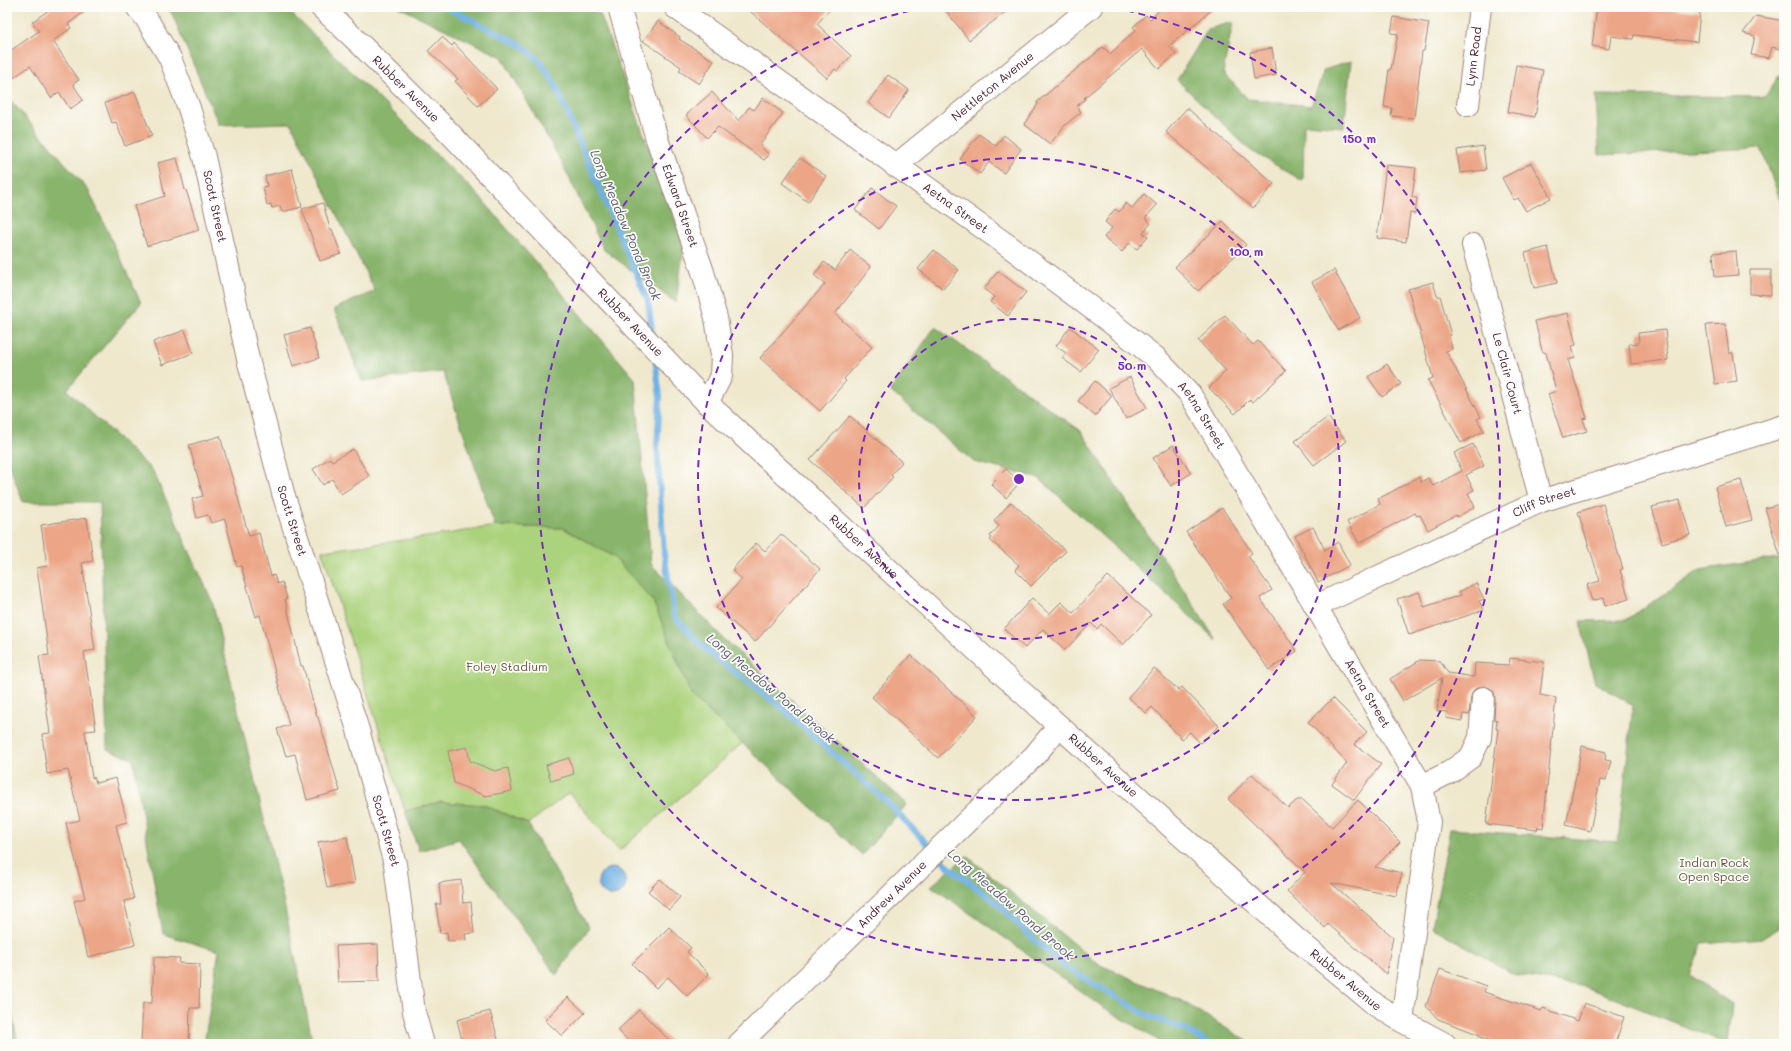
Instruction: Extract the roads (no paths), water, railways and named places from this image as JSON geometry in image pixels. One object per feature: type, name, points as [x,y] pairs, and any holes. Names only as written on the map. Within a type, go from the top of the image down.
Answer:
[{"type":"street","name":"Scott Street","points":[[137,7],[146,18],[170,58],[190,108],[204,157],[248,359],[283,493],[358,730],[395,864],[414,1012],[423,1044]]},
{"type":"street","name":"Rubber Avenue","points":[[321,7],[441,124],[707,403],[1059,726],[1283,928],[1372,1001],[1402,1021],[1445,1044]]},
{"type":"street","name":"Edward Street","points":[[619,7],[656,139],[703,272],[716,318],[722,354],[721,376],[707,403]]},
{"type":"street","name":"Nettleton Avenue","points":[[895,166],[1091,7]]},
{"type":"street","name":"Lynn Road","points":[[1468,105],[1480,7]]},
{"type":"street","name":"Aetna Street","points":[[686,10],[895,166],[1014,250],[1156,358],[1190,394],[1422,786],[1429,822],[1402,1021]]},
{"type":"street","name":"Le Clair Court","points":[[1473,246],[1541,501]]},
{"type":"street","name":"Cliff Street","points":[[1316,606],[1541,501],[1784,426]]},
{"type":"street","points":[[1422,786],[1450,772],[1471,757],[1480,738],[1483,698]]},
{"type":"street","name":"Andrew Avenue","points":[[739,1044],[1035,755],[1059,726]]},
{"type":"water","points":[[612,868],[622,872],[626,882],[622,892],[612,896],[602,892],[598,882],[602,872]]},
{"type":"waterway","name":"Long Meadow Pond Brook","points":[[446,7],[521,45],[540,61],[554,82],[648,301],[653,337]]},
{"type":"waterway","name":"Long Meadow Pond Brook","points":[[655,358],[660,397],[657,446],[664,554],[675,617],[706,650],[781,707],[888,803],[949,867],[996,902],[1033,939],[1067,968],[1147,1015],[1182,1028],[1209,1044]]},
{"type":"park label","name":"Foley Stadium","points":[[507,667]]},
{"type":"park label","name":"Indian Rock Open Space","points":[[1714,870]]}]
